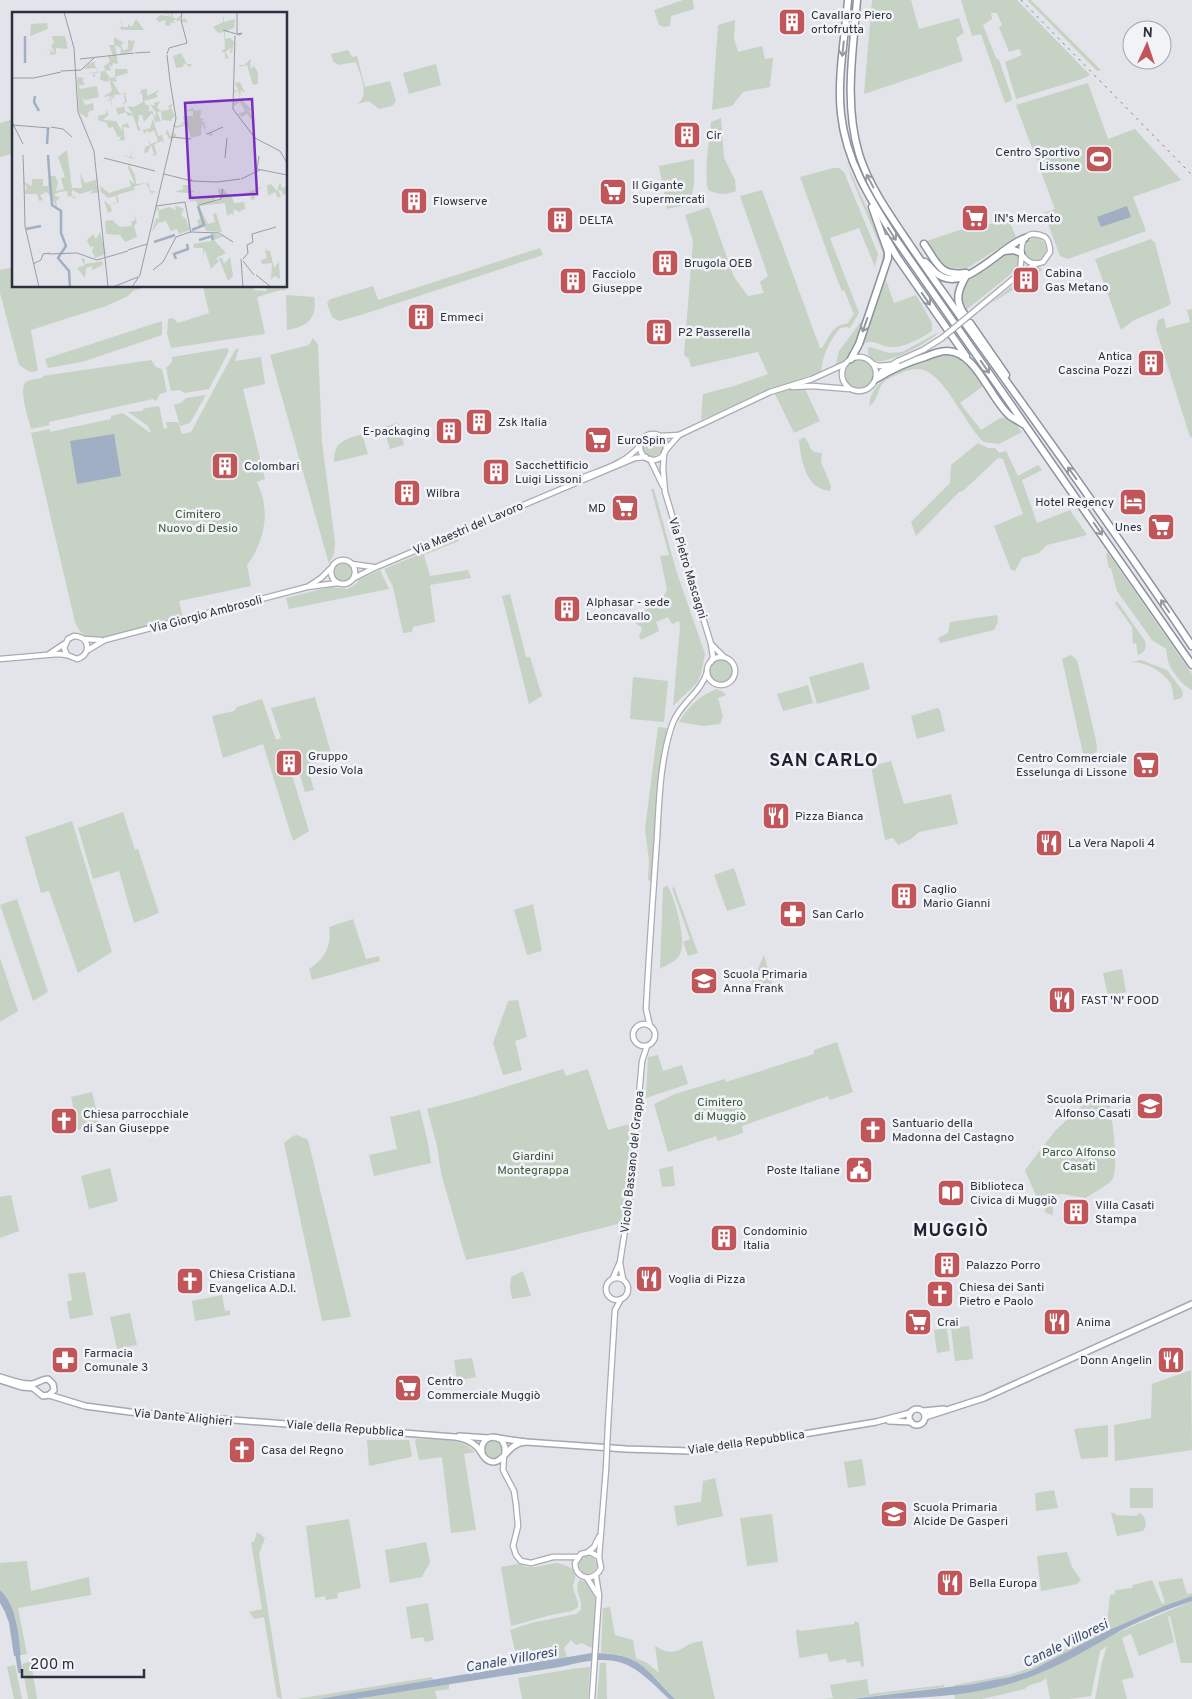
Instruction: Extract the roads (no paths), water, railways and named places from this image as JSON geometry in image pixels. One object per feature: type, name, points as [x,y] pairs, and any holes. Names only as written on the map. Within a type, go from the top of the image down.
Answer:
[{"type":"highway","points":[[848,0],[840,76],[840,114],[850,155],[880,229],[888,258],[859,344],[851,359]]},
{"type":"highway","points":[[857,0],[851,103],[857,144],[866,176],[904,236],[1134,560],[1192,646]]},
{"type":"highway","points":[[867,194],[895,238],[1192,666]]},
{"type":"highway","points":[[880,229],[907,271],[1010,416],[1026,425]]},
{"type":"highway","points":[[904,236],[935,273],[951,279],[969,275],[1015,242],[1026,238]]},
{"type":"highway","points":[[924,244],[945,272],[969,275]]},
{"type":"highway","points":[[1004,251],[1014,250],[1022,254]]},
{"type":"highway","points":[[969,275],[958,293],[958,304],[1002,368],[1021,402]]},
{"type":"highway","points":[[876,379],[899,365],[941,351],[962,354],[977,370]]},
{"type":"main road","points":[[784,387],[813,386],[850,389],[859,392],[867,390],[874,384],[882,371],[942,338],[1018,275],[1043,262],[1048,256],[1049,244],[1045,238],[1033,234],[1026,238],[1021,245],[1022,267],[1018,275]]},
{"type":"main road","points":[[1022,254],[1029,262],[1038,263]]},
{"type":"main road","points":[[679,435],[658,458],[648,458],[642,453],[640,445],[646,436],[652,434],[660,436],[679,435],[784,387],[818,377],[845,364],[851,359],[862,358],[876,366],[891,365]]},
{"type":"main road","points":[[845,364],[842,372],[843,379],[850,389]]},
{"type":"main road","points":[[872,364],[876,372],[876,379]]},
{"type":"main road","points":[[660,436],[665,442],[664,452]]},
{"type":"main road","name":"Via Maestri del Lavoro","points":[[562,488],[627,458],[640,445]]},
{"type":"main road","name":"Via Pietro Mascagni","points":[[664,452],[663,469],[666,492],[711,644],[713,654],[711,662]]},
{"type":"main road","name":"Via Maestri del Lavoro","points":[[354,578],[635,458],[648,458]]},
{"type":"main road","name":"Via Pietro Mascagni","points":[[648,458],[666,492]]},
{"type":"main road","points":[[352,564],[355,571],[354,578],[348,583],[338,584],[331,577],[331,568],[335,563],[342,560],[374,568]]},
{"type":"main road","name":"Via Giorgio Ambrosoli","points":[[307,587],[321,578],[331,568]]},
{"type":"main road","name":"Via Giorgio Ambrosoli","points":[[88,650],[105,640],[307,587],[338,584]]},
{"type":"main road","points":[[0,659],[67,655],[77,660],[84,656],[88,650],[88,644],[84,639],[74,636],[47,655]]},
{"type":"main road","name":"Via Giorgio Ambrosoli","points":[[84,639],[105,640]]},
{"type":"main road","points":[[64,644],[67,655]]},
{"type":"main road","name":"Via Pietro Mascagni","points":[[711,644],[725,658]]},
{"type":"main road","points":[[642,1062],[647,1046],[652,1042],[654,1036],[646,1009],[660,798],[665,752],[672,723],[682,705],[699,688],[711,662],[716,658],[725,658],[734,665],[735,670],[734,677],[724,685],[713,682],[707,672]]},
{"type":"main road","points":[[699,688],[713,682]]},
{"type":"main road","points":[[642,1062],[639,1045],[633,1036],[646,1009]]},
{"type":"main road","points":[[639,1026],[644,1024],[650,1026]]},
{"type":"main road","points":[[639,1045],[647,1046]]},
{"type":"main road","name":"Vicolo Bassano del Grappa","points":[[613,1278],[620,1262],[634,1166],[642,1062]]},
{"type":"main road","name":"Vicolo Bassano del Grappa","points":[[620,1262],[623,1279]]},
{"type":"main road","points":[[592,1699],[598,1610],[596,1576],[601,1567],[599,1557],[616,1310],[621,1299],[626,1296],[628,1291],[627,1284],[623,1279],[613,1278],[609,1281],[606,1293],[611,1298],[616,1310]]},
{"type":"main road","points":[[611,1298],[621,1299]]},
{"type":"main road","points":[[924,1414],[920,1424],[911,1422],[910,1413],[916,1409],[924,1414],[984,1398],[1192,1304]]},
{"type":"main road","points":[[0,1378],[24,1384],[34,1384],[43,1379],[50,1380],[54,1390],[49,1395],[44,1396],[37,1390],[0,1378]]},
{"type":"main road","points":[[37,1390],[39,1382]]},
{"type":"main road","name":"Via Dante Alighieri","points":[[54,1390],[58,1394],[98,1408]]},
{"type":"main road","name":"Via Dante Alighieri","points":[[49,1395],[98,1408],[269,1423]]},
{"type":"main road","name":"Viale della Repubblica","points":[[498,1438],[526,1442],[664,1452],[691,1452],[876,1422],[910,1413]]},
{"type":"main road","name":"Viale della Repubblica","points":[[876,1422],[911,1422]]},
{"type":"main road","name":"Viale della Repubblica","points":[[269,1423],[489,1438]]},
{"type":"main road","name":"Viale della Repubblica","points":[[450,1436],[471,1442],[482,1453]]},
{"type":"main road","points":[[504,1472],[491,1461],[485,1459],[482,1453],[482,1444],[489,1438],[498,1438],[505,1445],[504,1472],[516,1498],[518,1526],[513,1546],[516,1555],[521,1561],[531,1563],[549,1558],[578,1557]]},
{"type":"main road","points":[[491,1461],[499,1460],[516,1444],[526,1442]]},
{"type":"main road","points":[[588,1552],[597,1542],[602,1526]]},
{"type":"main road","points":[[575,1567],[578,1557],[582,1553],[594,1553],[599,1557]]},
{"type":"main road","points":[[563,1558],[575,1567],[580,1575],[587,1578],[594,1588],[598,1600]]},
{"type":"main road","points":[[587,1578],[596,1576]]},
{"type":"water","points":[[1127,206],[1131,217],[1101,227],[1097,217]]},
{"type":"water","points":[[114,434],[121,476],[77,484],[70,441]]},
{"type":"water","points":[[0,1590],[6,1596],[13,1612],[18,1629],[21,1655],[14,1656],[9,1623],[0,1603]]},
{"type":"water","points":[[1192,1596],[1192,1601],[1140,1621],[1058,1665],[1018,1681],[994,1688],[947,1695],[852,1699],[973,1684],[1030,1671],[1109,1630]]},
{"type":"water","points":[[592,1653],[622,1656],[640,1664],[675,1699],[669,1699],[632,1667],[620,1662],[595,1660],[356,1699],[318,1699]]},
{"type":"waterway","name":"Canale Villoresi","points":[[17,1651],[20,1671]]},
{"type":"railway","points":[[1021,0],[1192,175]]},
{"type":"place","name":"Cavallaro Piero ortofrutta","points":[[792,22]]},
{"type":"place","name":"Cir","points":[[687,135]]},
{"type":"place","name":"Centro Sportivo Lissone","points":[[1099,159]]},
{"type":"place","name":"Il Gigante Supermercati","points":[[613,192]]},
{"type":"place","name":"Flowserve","points":[[414,201]]},
{"type":"place","name":"IN's Mercato","points":[[975,218]]},
{"type":"place","name":"DELTA","points":[[560,220]]},
{"type":"place","name":"Brugola OEB","points":[[665,263]]},
{"type":"place","name":"Cabina Gas Metano","points":[[1026,280]]},
{"type":"place","name":"Facciolo Giuseppe","points":[[573,281]]},
{"type":"place","name":"Emmeci","points":[[421,317]]},
{"type":"place","name":"P2 Passerella","points":[[659,332]]},
{"type":"place","name":"Antica Cascina Pozzi","points":[[1151,363]]},
{"type":"place","name":"Zsk Italia","points":[[479,422]]},
{"type":"place","name":"E-packaging","points":[[449,431]]},
{"type":"place","name":"EuroSpin","points":[[598,440]]},
{"type":"place","name":"Colombari","points":[[225,466]]},
{"type":"place","name":"Sacchettificio Luigi Lissoni","points":[[496,472]]},
{"type":"place","name":"Wilbra","points":[[407,493]]},
{"type":"place","name":"Hotel Regency","points":[[1133,502]]},
{"type":"place","name":"MD","points":[[625,508]]},
{"type":"place","name":"Unes","points":[[1161,527]]},
{"type":"place","name":"Alphasar - sede Leoncavallo","points":[[567,609]]},
{"type":"place","name":"Gruppo Desio Vola","points":[[289,763]]},
{"type":"place","name":"Centro Commerciale Esselunga di Lissone","points":[[1146,765]]},
{"type":"place","name":"Pizza Bianca","points":[[776,816]]},
{"type":"place","name":"La Vera Napoli 4","points":[[1049,843]]},
{"type":"place","name":"Caglio Mario Gianni","points":[[904,896]]},
{"type":"place","name":"San Carlo","points":[[793,914]]},
{"type":"place","name":"Scuola Primaria Anna Frank","points":[[704,981]]},
{"type":"place","name":"FAST 'N' FOOD","points":[[1062,1000]]},
{"type":"place","name":"Scuola Primaria Alfonso Casati","points":[[1150,1106]]},
{"type":"place","name":"Chiesa parrocchiale di San Giuseppe","points":[[64,1121]]},
{"type":"place","name":"Santuario della Madonna del Castagno","points":[[873,1130]]},
{"type":"place","name":"Poste Italiane","points":[[859,1170]]},
{"type":"place","name":"Biblioteca Civica di Muggiò","points":[[951,1193]]},
{"type":"place","name":"Villa Casati Stampa","points":[[1076,1212]]},
{"type":"place","name":"Condominio Italia","points":[[724,1238]]},
{"type":"place","name":"Palazzo Porro","points":[[947,1265]]},
{"type":"place","name":"Voglia di Pizza","points":[[649,1279]]},
{"type":"place","name":"Chiesa Cristiana Evangelica A.D.I.","points":[[190,1281]]},
{"type":"place","name":"Chiesa dei Santi Pietro e Paolo","points":[[940,1294]]},
{"type":"place","name":"Crai","points":[[918,1322]]},
{"type":"place","name":"Anima","points":[[1057,1322]]},
{"type":"place","name":"Farmacia Comunale 3","points":[[65,1360]]},
{"type":"place","name":"Donn Angelin","points":[[1171,1360]]},
{"type":"place","name":"Centro Commerciale Muggiò","points":[[408,1388]]},
{"type":"place","name":"Casa del Regno","points":[[242,1450]]},
{"type":"place","name":"Scuola Primaria Alcide De Gasperi","points":[[894,1514]]},
{"type":"place","name":"Bella Europa","points":[[950,1583]]},
{"type":"district","name":"SAN CARLO","points":[[824,760]]},
{"type":"district","name":"MUGGIÒ","points":[[951,1230]]},
{"type":"park label","name":"Cimitero Nuovo di Desio","points":[[198,521]]},
{"type":"park label","name":"Cimitero di Muggiò","points":[[720,1109]]},
{"type":"park label","name":"Parco Alfonso Casati","points":[[1079,1159]]},
{"type":"park label","name":"Giardini Montegrappa","points":[[533,1163]]}]
